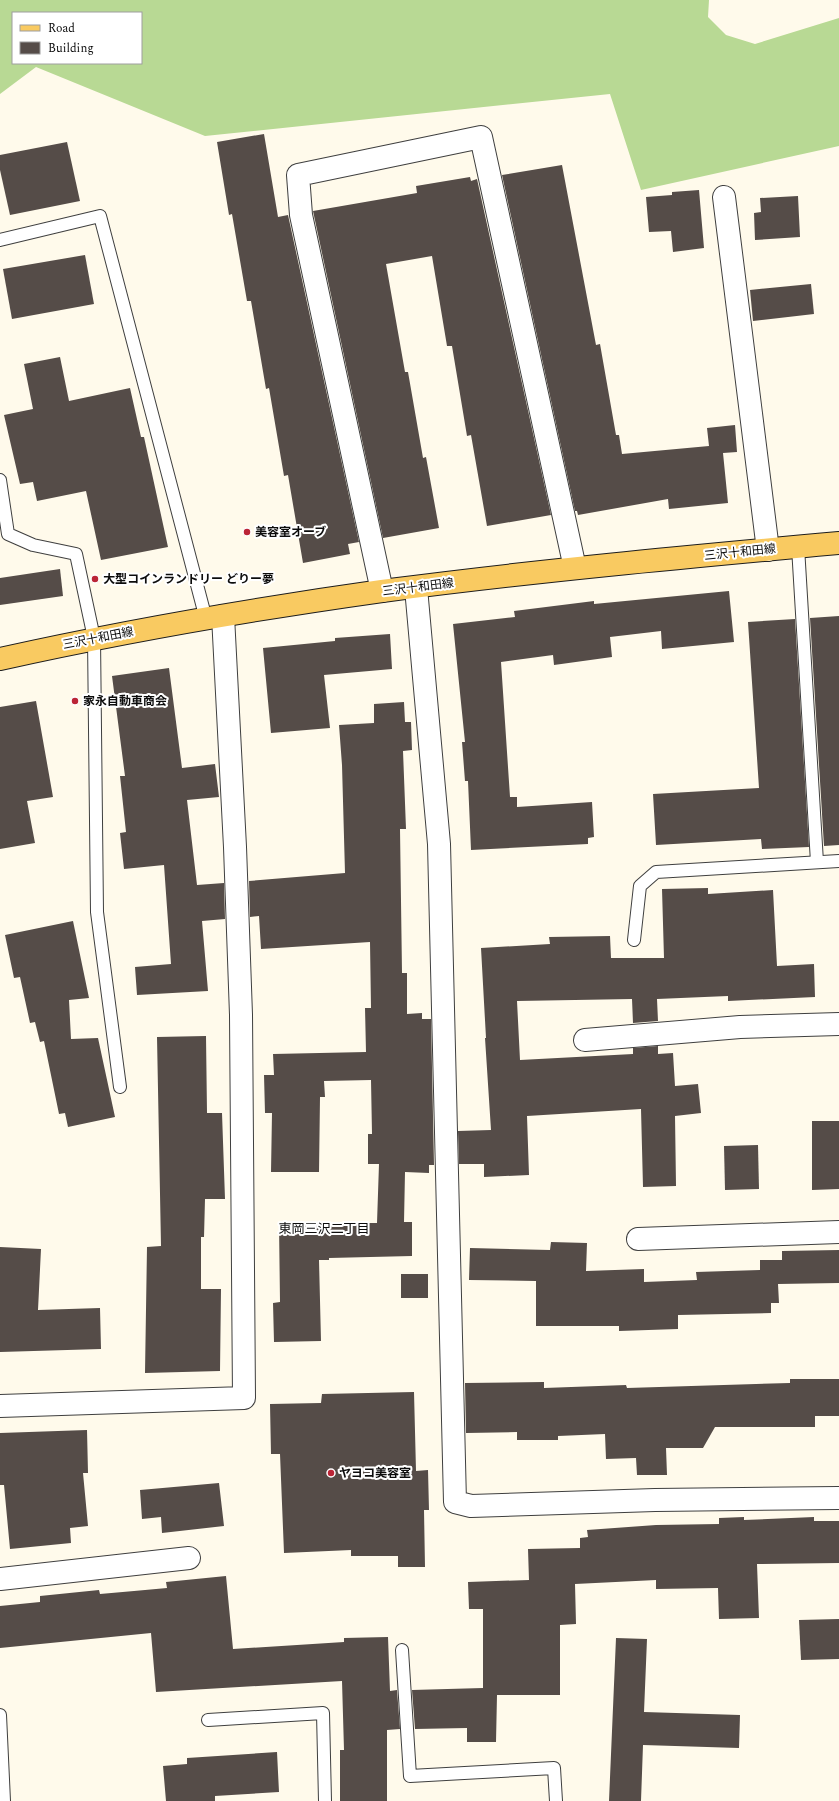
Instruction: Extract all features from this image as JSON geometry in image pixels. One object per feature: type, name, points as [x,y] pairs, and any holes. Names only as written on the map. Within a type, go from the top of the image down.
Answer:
[{"type":"main road","name":"三沢十和田線","points":[[0,659],[94,638],[214,617],[382,591],[575,568],[839,543]]},
{"type":"street","points":[[382,591],[301,214],[298,175],[481,136],[575,568]]},
{"type":"street","points":[[724,197],[768,550]]},
{"type":"street","points":[[416,588],[439,844],[455,1502],[470,1506],[655,1500],[839,1498]]},
{"type":"street","points":[[0,1406],[244,1398],[241,1015],[235,847],[214,617]]},
{"type":"street","points":[[585,1040],[740,1027],[839,1024]]},
{"type":"street","points":[[638,1239],[839,1232]]},
{"type":"street","points":[[0,1578],[189,1558]]},
{"type":"lane","points":[[0,240],[100,216],[214,617]]},
{"type":"lane","points":[[0,480],[8,534],[33,545],[76,554],[94,638],[97,912],[120,1086]]},
{"type":"lane","points":[[798,547],[817,862]]},
{"type":"lane","points":[[634,940],[640,886],[656,872],[839,861]]},
{"type":"lane","points":[[402,1650],[410,1776],[554,1768],[556,1801]]},
{"type":"lane","points":[[208,1720],[323,1713],[325,1801]]},
{"type":"lane","points":[[0,1715],[4,1801]]},
{"type":"green space","points":[[0,0],[709,0],[708,17],[726,35],[755,44],[839,18],[839,146],[641,190],[610,94],[205,136],[36,67],[0,94]]},
{"type":"building","points":[[264,134],[278,217],[288,215],[359,542],[348,544],[350,554],[303,563],[288,475],[284,476],[269,388],[266,389],[251,301],[247,301],[232,214],[229,215],[217,142]]},
{"type":"building","points":[[67,142],[80,201],[10,215],[0,170],[0,155]]},
{"type":"building","points":[[562,165],[596,345],[600,344],[616,435],[619,435],[622,454],[709,446],[707,428],[735,425],[737,452],[723,453],[728,503],[669,509],[668,499],[578,515],[577,511],[575,511],[502,175]]},
{"type":"building","points":[[470,177],[471,181],[477,179],[551,515],[487,526],[471,435],[467,436],[452,346],[447,346],[432,256],[386,264],[405,372],[408,372],[423,458],[426,457],[439,528],[383,538],[313,211],[417,193],[416,186]]},
{"type":"building","points":[[699,190],[704,248],[673,252],[671,231],[649,232],[646,197],[672,195],[672,192]]},
{"type":"building","points":[[798,196],[800,237],[755,240],[754,213],[761,212],[760,198]]},
{"type":"building","points":[[85,255],[94,304],[12,319],[3,269]]},
{"type":"building","points":[[811,284],[814,314],[753,321],[750,290]]},
{"type":"building","points":[[60,357],[69,401],[130,388],[141,437],[144,437],[168,547],[101,560],[86,491],[37,501],[33,482],[20,484],[4,415],[33,409],[24,364]]},
{"type":"building","points":[[60,569],[63,596],[0,605],[0,578]]},
{"type":"building","points":[[729,591],[734,642],[662,649],[661,631],[610,637],[612,657],[554,665],[553,655],[501,662],[510,797],[517,797],[517,807],[592,802],[594,837],[588,838],[588,844],[471,850],[468,781],[465,781],[462,742],[465,742],[453,624],[515,617],[514,611],[594,601],[594,604]]},
{"type":"building","points":[[839,616],[839,845],[824,846],[810,618]]},
{"type":"building","points":[[795,619],[809,847],[762,849],[761,839],[656,845],[653,794],[759,788],[748,622]]},
{"type":"building","points":[[390,634],[392,669],[324,675],[330,728],[271,733],[263,648],[335,641],[335,638]]},
{"type":"building","points":[[169,668],[182,768],[215,764],[219,797],[187,800],[197,885],[224,883],[225,919],[202,921],[208,991],[137,995],[135,967],[171,964],[164,865],[124,869],[120,833],[126,832],[120,776],[125,776],[112,676]]},
{"type":"building","points":[[36,701],[53,797],[27,801],[35,843],[0,849],[0,707]]},
{"type":"building","points":[[404,702],[405,722],[411,722],[412,750],[403,751],[406,829],[400,829],[402,973],[407,973],[407,1014],[422,1013],[422,1019],[431,1019],[434,1165],[429,1165],[429,1173],[405,1172],[404,1222],[412,1222],[412,1256],[329,1258],[329,1260],[319,1260],[321,1341],[274,1342],[273,1303],[280,1302],[279,1223],[377,1223],[379,1164],[368,1164],[368,1134],[372,1134],[371,1080],[324,1081],[325,1097],[320,1097],[319,1172],[271,1172],[272,1113],[265,1113],[264,1075],[274,1075],[273,1054],[366,1052],[365,1008],[371,1008],[370,942],[261,949],[259,916],[250,917],[249,881],[345,873],[342,765],[339,725],[374,723],[374,704]]},
{"type":"building","points":[[708,888],[708,894],[773,890],[777,966],[814,964],[815,997],[728,1001],[728,996],[657,999],[658,1021],[633,1023],[632,999],[517,1001],[520,1060],[633,1054],[633,1048],[658,1046],[658,1054],[673,1053],[675,1086],[698,1084],[701,1113],[675,1116],[676,1186],[643,1187],[641,1109],[527,1116],[529,1175],[484,1177],[484,1164],[459,1164],[458,1131],[491,1130],[481,948],[550,944],[549,937],[610,936],[611,958],[664,958],[662,889]]},
{"type":"building","points":[[73,921],[89,998],[69,1000],[71,1039],[98,1038],[115,1117],[68,1127],[65,1113],[59,1114],[44,1041],[40,1042],[35,1022],[30,1023],[20,977],[14,978],[5,935]]},
{"type":"building","points":[[206,1036],[207,1113],[222,1113],[225,1199],[205,1199],[204,1237],[201,1237],[201,1289],[221,1289],[220,1371],[145,1373],[147,1247],[161,1246],[157,1037]]},
{"type":"building","points":[[812,1121],[839,1121],[839,1189],[812,1190]]},
{"type":"building","points":[[758,1145],[759,1189],[725,1190],[724,1146]]},
{"type":"building","points":[[551,1242],[587,1243],[586,1271],[644,1269],[644,1282],[697,1280],[696,1272],[760,1270],[760,1260],[782,1260],[782,1251],[839,1250],[839,1283],[778,1284],[779,1303],[771,1303],[771,1313],[678,1315],[678,1329],[619,1331],[619,1326],[536,1326],[536,1281],[469,1280],[470,1248],[550,1250]]},
{"type":"building","points":[[0,1247],[41,1249],[38,1310],[100,1308],[101,1349],[0,1352]]},
{"type":"building","points":[[401,1274],[428,1274],[428,1298],[401,1298]]},
{"type":"building","points":[[790,1379],[839,1379],[839,1416],[815,1416],[815,1427],[715,1427],[703,1448],[666,1448],[667,1475],[637,1475],[636,1458],[606,1459],[605,1434],[558,1436],[558,1440],[517,1440],[517,1432],[466,1433],[465,1383],[544,1382],[544,1388],[626,1385],[627,1388],[790,1383]]},
{"type":"building","points":[[414,1392],[416,1471],[428,1470],[429,1510],[424,1510],[425,1567],[398,1567],[398,1556],[351,1556],[351,1550],[284,1553],[280,1454],[271,1454],[270,1404],[321,1403],[322,1394]]},
{"type":"building","points":[[87,1430],[88,1473],[83,1473],[88,1526],[70,1528],[71,1543],[10,1549],[4,1485],[0,1485],[0,1433]]},
{"type":"building","points":[[219,1483],[224,1526],[162,1533],[161,1517],[142,1519],[140,1490]]},
{"type":"building","points":[[744,1517],[744,1520],[814,1517],[814,1521],[839,1521],[839,1563],[757,1564],[759,1618],[719,1619],[718,1588],[656,1589],[656,1580],[575,1584],[576,1624],[560,1625],[560,1695],[497,1695],[496,1742],[467,1742],[467,1728],[415,1729],[412,1690],[483,1688],[483,1609],[469,1609],[468,1582],[529,1580],[528,1549],[580,1548],[580,1538],[588,1537],[587,1530],[656,1525],[719,1524],[719,1518]]},
{"type":"building","points":[[226,1576],[233,1649],[344,1642],[344,1638],[388,1637],[390,1691],[397,1690],[400,1729],[387,1730],[387,1801],[340,1801],[340,1750],[344,1750],[342,1681],[156,1692],[151,1633],[0,1648],[0,1606],[40,1602],[40,1596],[99,1590],[100,1594],[167,1588],[166,1582]]},
{"type":"building","points":[[839,1619],[839,1659],[801,1660],[799,1620]]},
{"type":"building","points":[[616,1638],[647,1639],[644,1712],[740,1715],[739,1748],[643,1745],[641,1801],[609,1801]]},
{"type":"building","points":[[277,1752],[279,1792],[215,1796],[215,1801],[166,1801],[163,1766],[187,1764],[187,1758]]},
{"type":"place","name":"美容室オーブ","points":[[247,532]]},
{"type":"place","name":"大型コインランドリー どりー夢","points":[[95,579]]},
{"type":"place","name":"家永自動車商会","points":[[75,701]]},
{"type":"place","name":"ヤヨコ美容室","points":[[331,1473]]},
{"type":"district","name":"東岡三沢二丁目","points":[[324,1228]]}]
